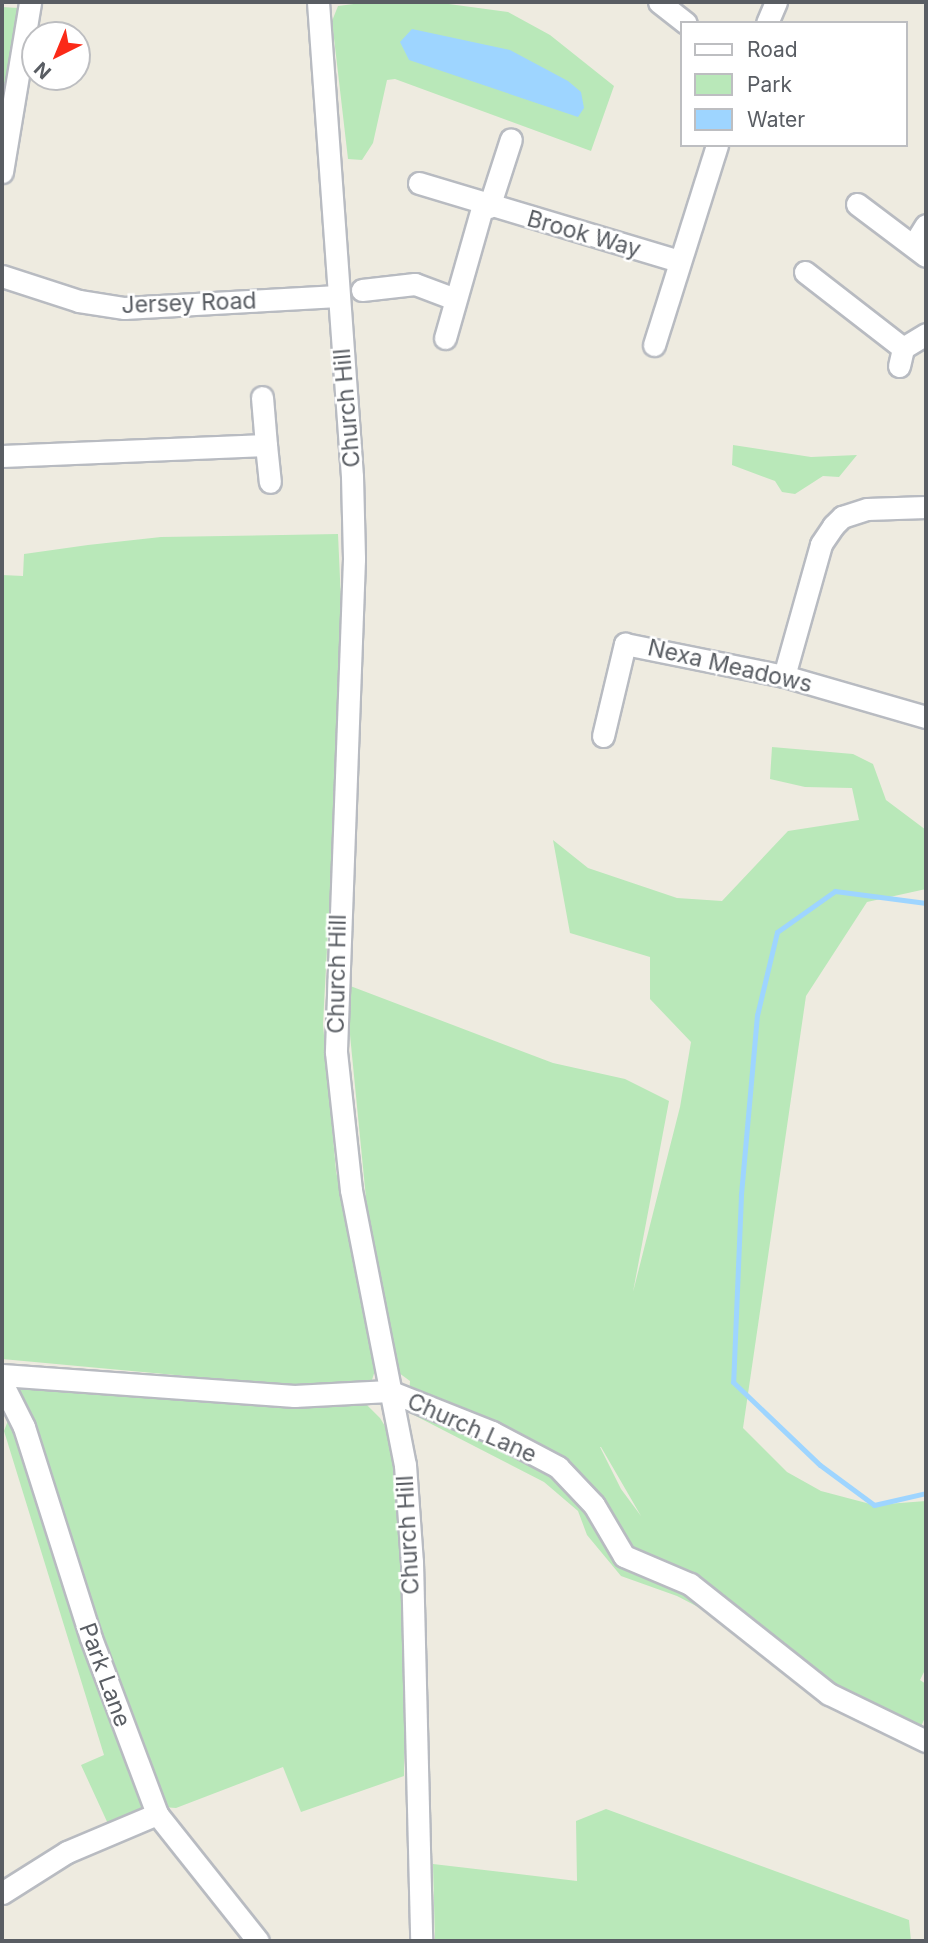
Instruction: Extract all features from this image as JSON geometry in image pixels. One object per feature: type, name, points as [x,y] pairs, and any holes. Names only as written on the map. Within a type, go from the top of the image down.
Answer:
[{"type":"street","points":[[2,172],[30,2]]},
{"type":"street","name":"Church Hill","points":[[318,2],[352,476],[354,559],[335,989],[336,1052],[351,1190],[405,1465],[412,1562],[421,1941]]},
{"type":"street","points":[[659,2],[683,21]]},
{"type":"street","points":[[768,21],[776,2]]},
{"type":"street","points":[[445,338],[455,299],[511,139]]},
{"type":"street","points":[[654,345],[707,166],[716,147]]},
{"type":"street","name":"Brook Way","points":[[419,183],[486,206],[679,261]]},
{"type":"street","points":[[857,204],[920,250],[926,225]]},
{"type":"street","points":[[805,272],[901,357],[926,334]]},
{"type":"street","name":"Jersey Road","points":[[2,279],[79,300],[124,308],[338,296]]},
{"type":"street","points":[[362,290],[415,284],[455,299]]},
{"type":"street","points":[[262,397],[270,482]]},
{"type":"street","points":[[2,456],[265,445]]},
{"type":"street","points":[[784,676],[821,544],[833,526],[842,517],[866,509],[926,507]]},
{"type":"street","name":"Nexa Meadows","points":[[603,736],[625,644],[784,676],[926,717]]},
{"type":"street","name":"Church Lane","points":[[2,1375],[294,1396],[389,1391],[492,1432],[558,1467],[594,1505],[624,1556],[690,1584],[829,1693],[926,1741]]},
{"type":"street","name":"Park Lane","points":[[2,1382],[24,1427],[91,1638],[157,1814],[258,1941]]},
{"type":"street","points":[[2,1893],[67,1852],[157,1814]]},
{"type":"green space","points":[[369,2],[434,2],[508,12],[550,35],[614,86],[591,151],[395,79],[387,80],[373,143],[362,160],[348,159],[332,21],[338,6]]},
{"type":"green space","points":[[2,7],[18,8],[2,134]]},
{"type":"green space","points":[[733,445],[811,457],[857,455],[839,477],[823,476],[795,494],[782,492],[775,481],[732,465]]},
{"type":"green space","points":[[338,534],[343,645],[323,1024],[336,1171],[376,1367],[372,1380],[295,1386],[2,1359],[2,575],[23,576],[24,554],[88,545],[161,537]]},
{"type":"green space","points":[[772,747],[853,754],[873,764],[886,800],[926,830],[926,889],[867,902],[806,996],[743,1428],[787,1472],[821,1491],[874,1505],[926,1501],[926,1668],[920,1680],[926,1684],[926,1715],[920,1729],[809,1674],[794,1682],[725,1621],[677,1596],[621,1576],[587,1535],[578,1511],[544,1482],[408,1412],[410,1381],[399,1373],[370,1239],[345,984],[553,1063],[625,1079],[669,1101],[633,1292],[680,1107],[691,1042],[650,999],[650,957],[570,933],[553,840],[588,868],[677,898],[722,901],[788,831],[859,820],[852,788],[805,787],[770,779]],"holes":[[[601,1447],[641,1516],[621,1489]]]},
{"type":"green space","points":[[56,1381],[367,1405],[380,1418],[391,1436],[406,1564],[404,1776],[301,1812],[283,1767],[176,1808],[162,1807],[109,1826],[81,1765],[104,1755],[4,1431],[20,1389]]},
{"type":"green space","points":[[606,1809],[909,1920],[911,1941],[435,1941],[433,1864],[577,1881],[576,1821]]},
{"type":"water","points":[[412,29],[510,50],[568,81],[581,92],[584,108],[578,117],[409,60],[400,42]]},
{"type":"waterway","points":[[926,903],[835,891],[777,932],[757,1015],[741,1195],[733,1382],[820,1465],[874,1505],[926,1493]]}]
